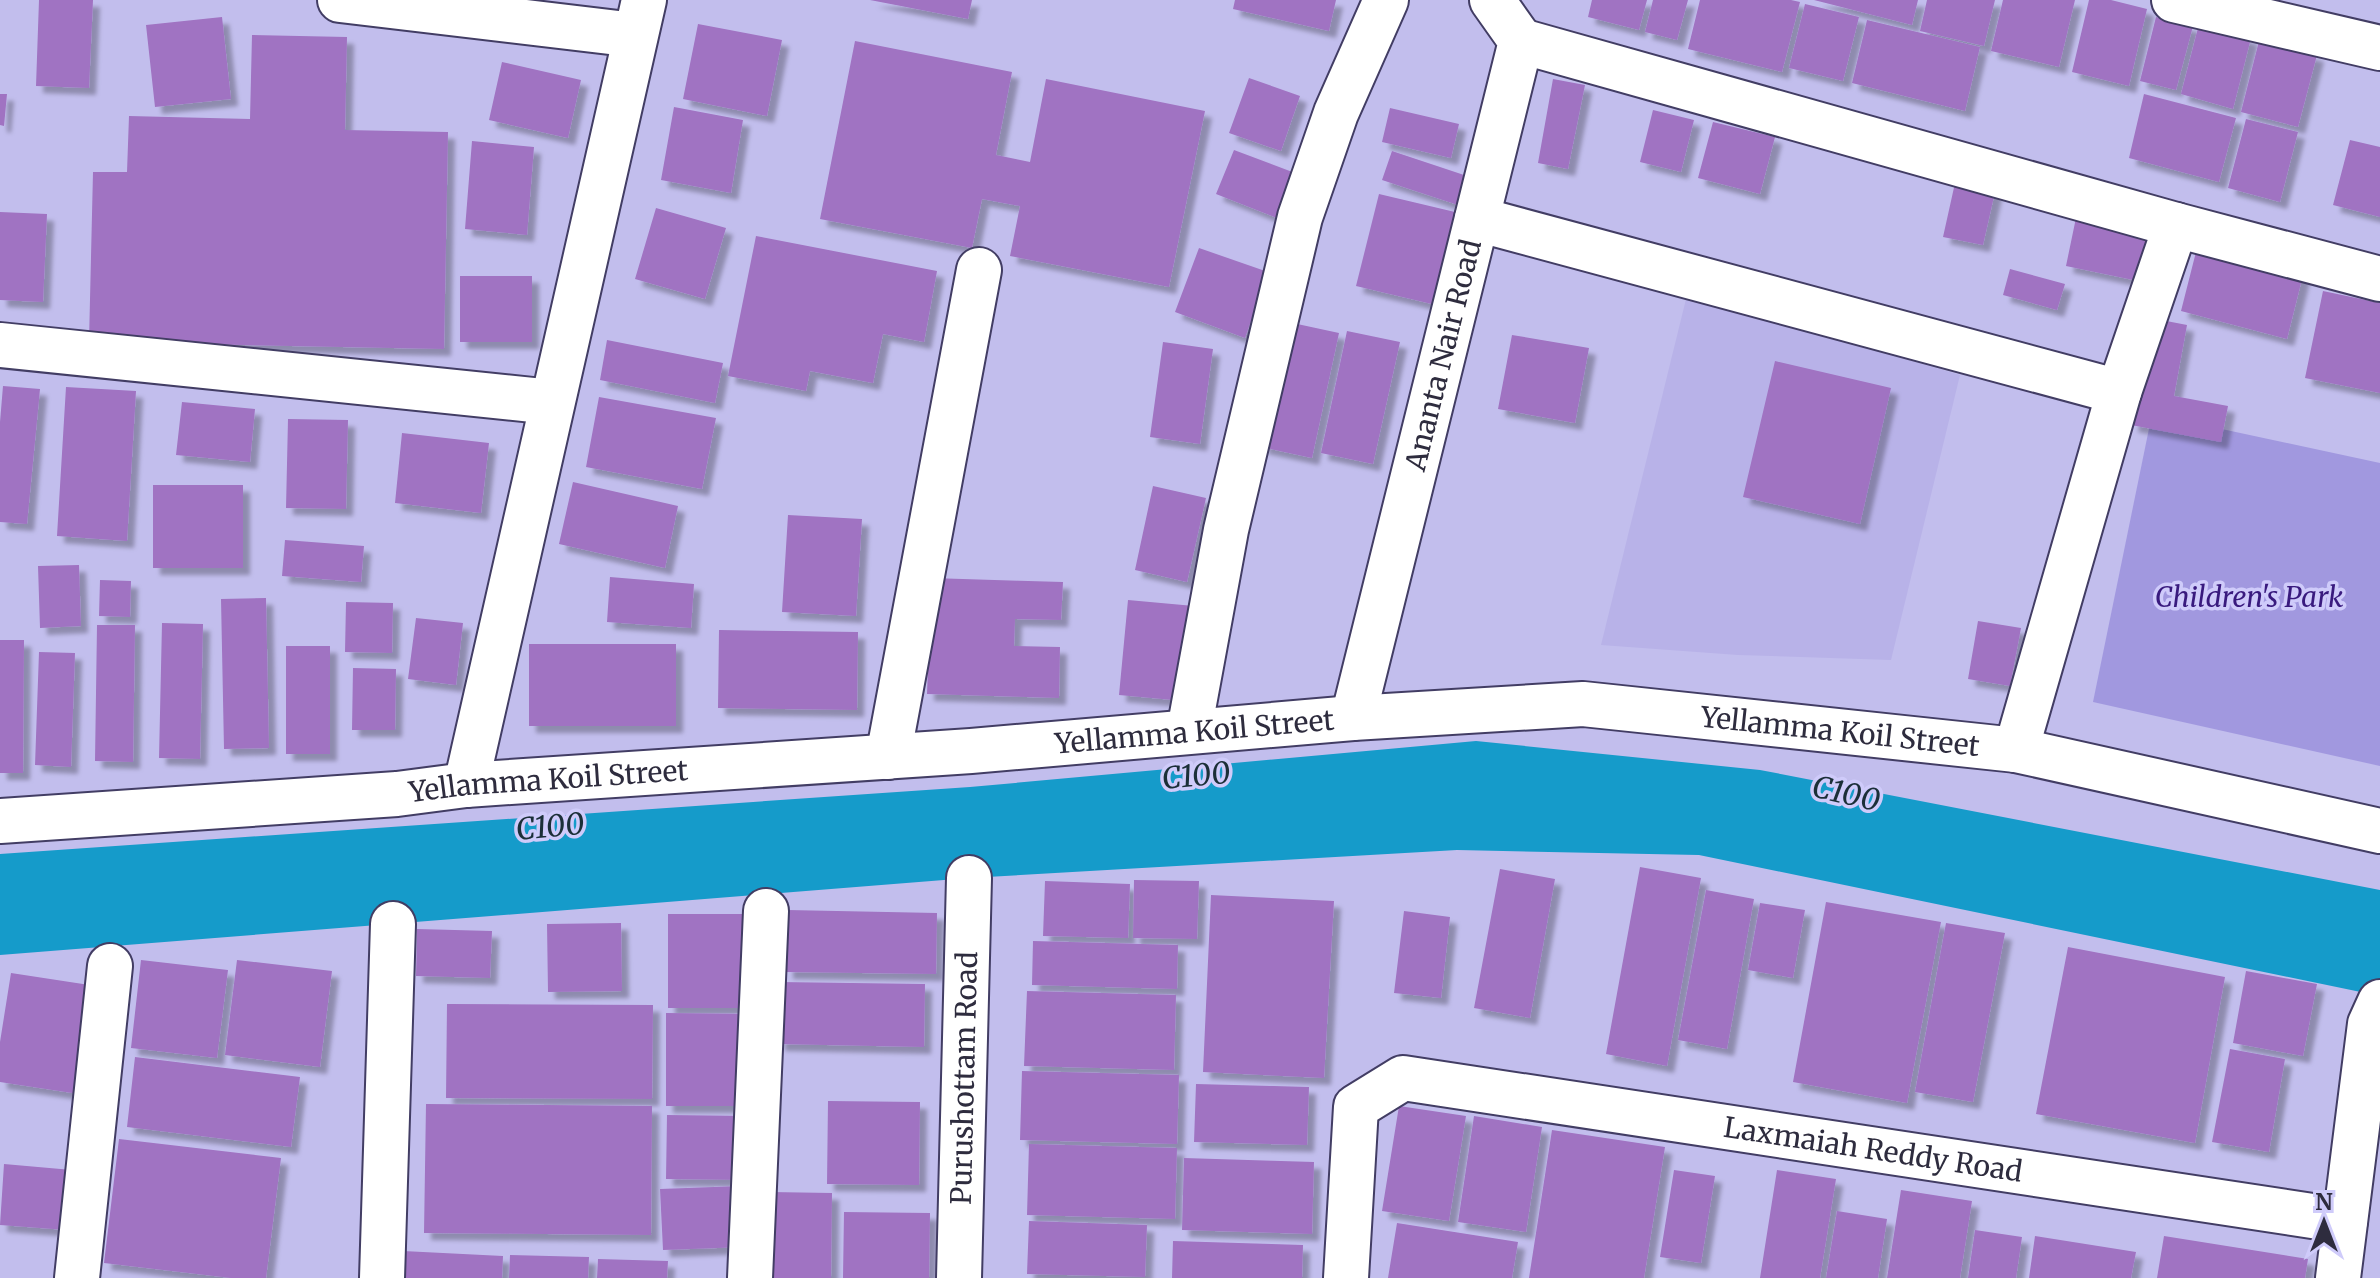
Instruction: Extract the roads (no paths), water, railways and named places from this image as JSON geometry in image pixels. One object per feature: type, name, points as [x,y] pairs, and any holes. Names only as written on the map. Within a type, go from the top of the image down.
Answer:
[{"type":"street","points":[[340,0],[639,18],[466,785]]},
{"type":"street","points":[[1189,731],[1226,530],[1300,217],[1336,113],[1386,0]]},
{"type":"street","points":[[1492,0],[1521,41],[2176,225],[2380,279]]},
{"type":"street","points":[[2178,0],[2380,48]]},
{"type":"street","name":"Ananta Nair Road","points":[[1353,718],[1521,41]]},
{"type":"street","points":[[1477,219],[2119,392]]},
{"type":"street","points":[[2016,750],[2119,392],[2176,225]]},
{"type":"street","points":[[888,757],[979,270]]},
{"type":"street","points":[[0,345],[552,402]]},
{"type":"street","name":"Yellamma Koil Street","points":[[0,821],[397,794],[466,785],[888,757],[1353,718],[1583,704],[2016,750],[2380,831]]},
{"type":"street","name":"Purushottam Road","points":[[959,1278],[969,878]]},
{"type":"street","points":[[750,1278],[766,911]]},
{"type":"street","points":[[382,1278],[393,924]]},
{"type":"street","points":[[77,1278],[110,966]]},
{"type":"street","points":[[2338,1278],[2375,1013]]},
{"type":"street","name":"Laxmaiah Reddy Road","points":[[1346,1278],[1356,1107],[1403,1078],[2345,1221]]},
{"type":"water","name":"C100","points":[[1476,741],[1760,770],[2380,890],[2380,996],[1699,855],[1457,850],[969,878],[0,955],[0,854],[970,787]]},
{"type":"park label","name":"Children's Park","points":[[2249,597]]}]
